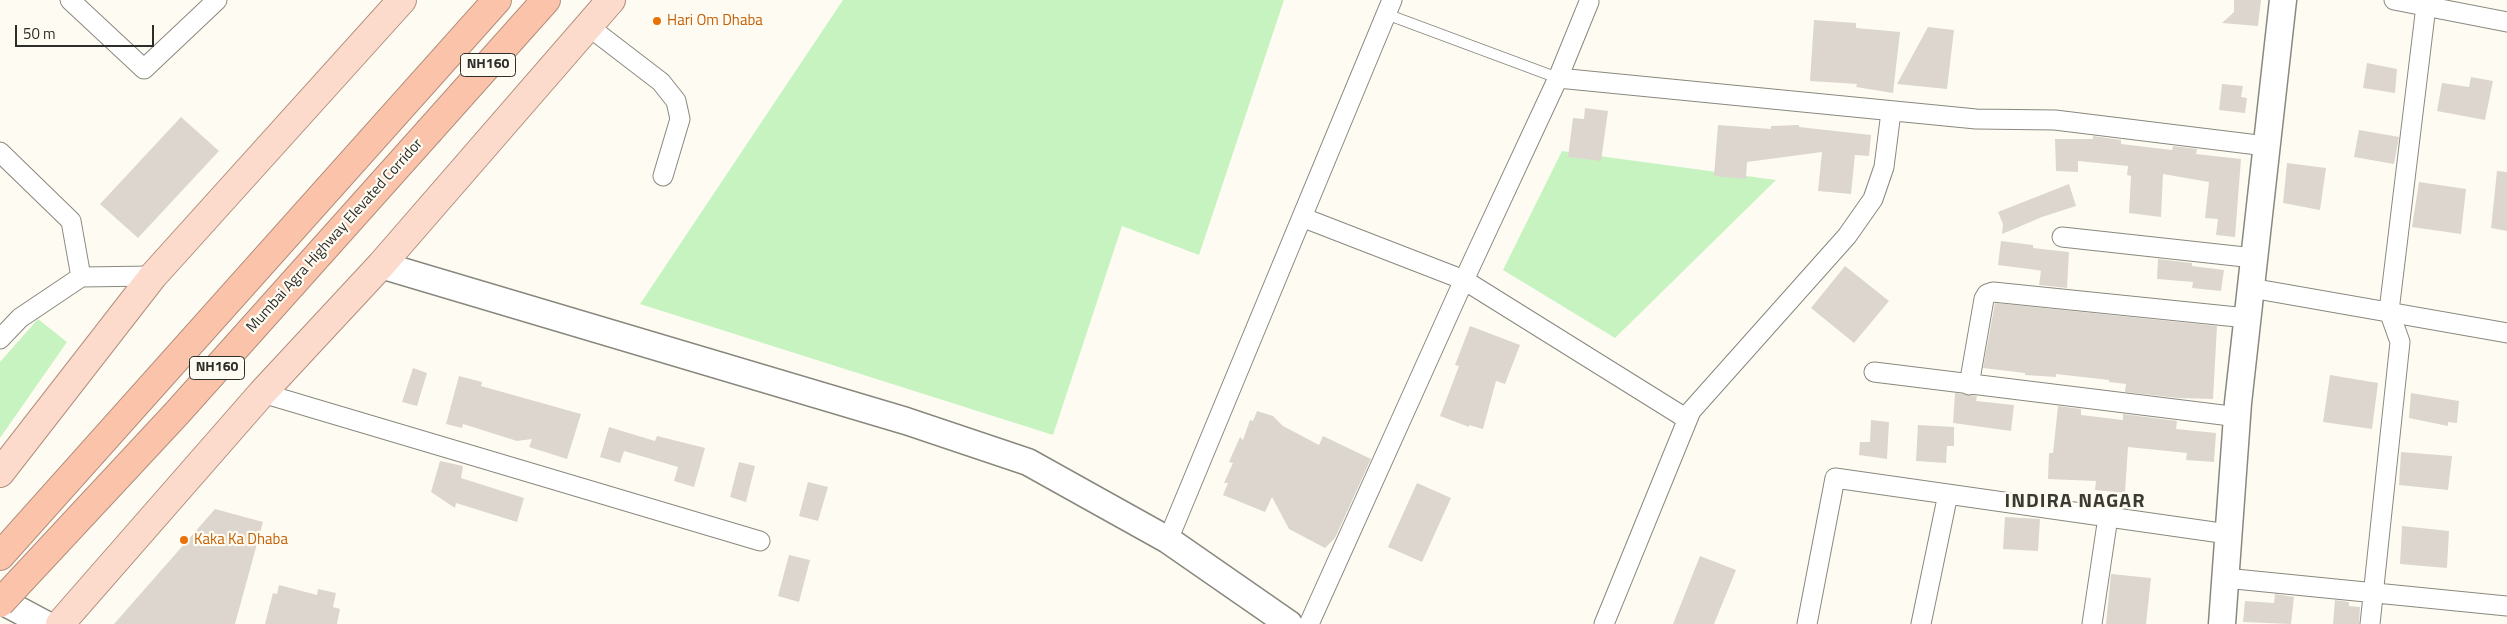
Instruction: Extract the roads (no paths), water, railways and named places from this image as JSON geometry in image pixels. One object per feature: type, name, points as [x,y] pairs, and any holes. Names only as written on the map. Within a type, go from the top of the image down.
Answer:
[{"type":"highway","name":"NH160","points":[[0,556],[497,0]]},
{"type":"highway","name":"Mumbai Agra Highway Elevated Corridor","points":[[0,601],[184,406],[546,0]]},
{"type":"main road","points":[[0,473],[153,276],[402,0]]},
{"type":"main road","points":[[60,624],[262,393],[381,264],[611,0]]},
{"type":"street","points":[[70,0],[144,69],[217,0]]},
{"type":"street","points":[[2222,624],[2239,417],[2238,403],[2282,0]]},
{"type":"street","points":[[2394,0],[2507,22]]},
{"type":"street","points":[[1309,624],[1464,280],[1558,78],[1590,2]]},
{"type":"street","points":[[2370,624],[2400,342],[2389,311],[2426,6]]},
{"type":"street","points":[[1168,540],[1304,218],[1389,7]]},
{"type":"street","points":[[588,26],[661,82],[676,101],[680,119],[663,176]]},
{"type":"street","points":[[1558,78],[1891,112],[1976,119],[2055,120],[2266,146]]},
{"type":"street","points":[[1604,624],[1691,411],[1847,236],[1873,200],[1884,167],[1891,112]]},
{"type":"street","points":[[0,152],[71,221],[81,277]]},
{"type":"street","points":[[1304,218],[1464,280],[1687,419]]},
{"type":"street","points":[[2062,237],[2254,258]]},
{"type":"street","points":[[381,264],[906,421],[1028,462],[1168,540],[1289,624]]},
{"type":"street","points":[[0,339],[20,318],[81,277],[153,276]]},
{"type":"street","points":[[2251,288],[2507,333]]},
{"type":"street","points":[[1969,385],[1984,299],[1992,292],[2247,318]]},
{"type":"street","points":[[1874,372],[2239,417]]},
{"type":"street","points":[[262,393],[760,541]]},
{"type":"street","points":[[1807,624],[1835,478],[2228,534]]},
{"type":"street","points":[[1921,624],[1948,494]]},
{"type":"street","points":[[2092,624],[2108,516]]},
{"type":"street","points":[[2225,578],[2507,606]]},
{"type":"street","points":[[0,601],[45,624]]},
{"type":"lane","points":[[1389,7],[1558,78]]},
{"type":"place","name":"Hari Om Dhaba","points":[[657,21]]},
{"type":"place","name":"Kaka Ka Dhaba","points":[[184,540]]},
{"type":"district","name":"INDIRA NAGAR","points":[[2075,502]]}]
